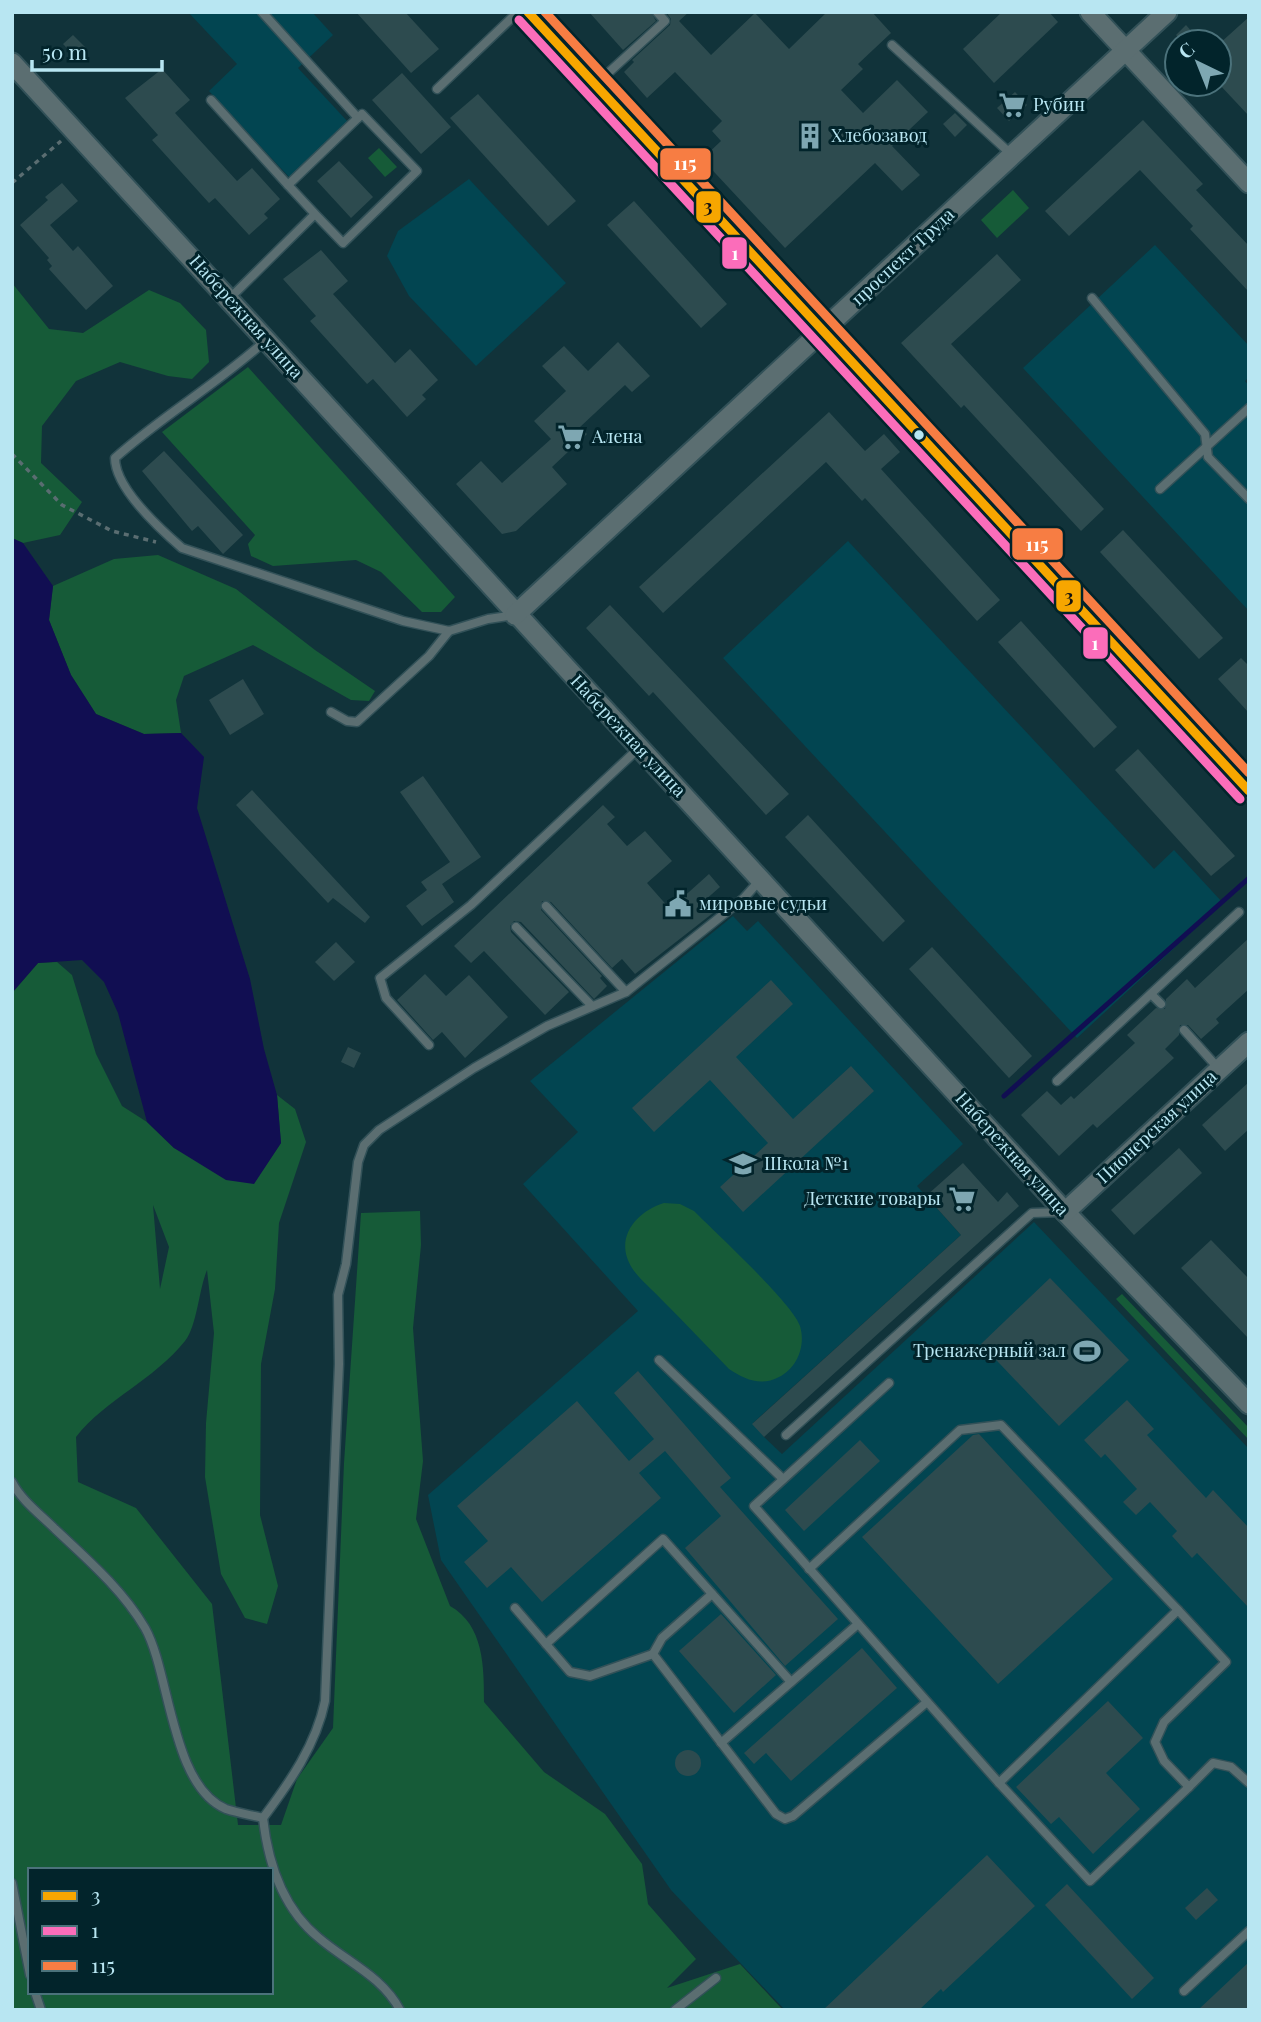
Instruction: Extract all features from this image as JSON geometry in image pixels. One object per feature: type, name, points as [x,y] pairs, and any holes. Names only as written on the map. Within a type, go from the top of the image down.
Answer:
[{"type":"street","points":[[528,12],[1249,791]]},
{"type":"street","points":[[1090,12],[1249,183]]},
{"type":"street","name":"проспект Труда","points":[[515,615],[1167,12]]},
{"type":"street","name":"Набережная улица","points":[[12,63],[515,615],[1065,1212],[1249,1404]]},
{"type":"street","name":"Пионерская улица","points":[[1065,1212],[1249,1042]]},
{"type":"lane","points":[[262,12],[358,118]]},
{"type":"lane","points":[[437,89],[519,12]]},
{"type":"lane","points":[[596,85],[665,21],[657,12]]},
{"type":"lane","points":[[892,46],[1012,155]]},
{"type":"lane","points":[[211,100],[288,185],[343,243],[417,171],[362,114],[288,185]]},
{"type":"lane","points":[[229,299],[315,214]]},
{"type":"lane","points":[[1092,298],[1205,434],[1208,457],[1249,499]]},
{"type":"lane","points":[[266,339],[250,355],[145,431],[115,458],[115,471],[156,526],[182,548],[403,621],[449,631],[488,619],[515,615]]},
{"type":"lane","points":[[1160,489],[1249,408]]},
{"type":"lane","points":[[331,712],[347,722],[357,722],[429,656],[449,631]]},
{"type":"lane","points":[[429,1045],[386,998],[380,978],[471,905],[639,748]]},
{"type":"lane","points":[[400,2010],[379,1982],[320,1939],[295,1914],[267,1852],[263,1818],[285,1789],[320,1728],[325,1700],[339,1364],[338,1295],[346,1264],[358,1162],[365,1144],[379,1130],[474,1068],[547,1026],[626,992],[744,898],[761,879]]},
{"type":"lane","points":[[546,906],[626,992]]},
{"type":"lane","points":[[1057,1081],[1239,912]]},
{"type":"lane","points":[[516,927],[593,1006]]},
{"type":"lane","points":[[1151,994],[1161,1004]]},
{"type":"lane","points":[[1184,1030],[1219,1069]]},
{"type":"lane","points":[[786,1435],[1032,1213],[1065,1212]]},
{"type":"lane","points":[[659,1360],[783,1479]]},
{"type":"lane","points":[[889,1383],[754,1506],[999,1783],[1090,1881],[1213,1763],[1231,1768],[1249,1783]]},
{"type":"lane","points":[[809,1569],[960,1430],[1002,1425],[1226,1662],[1164,1723],[1155,1742],[1164,1761],[1189,1787]]},
{"type":"lane","points":[[13,1485],[130,1605],[146,1631],[185,1759],[206,1793],[225,1808],[263,1818]]},
{"type":"lane","points":[[546,1644],[663,1539],[791,1682]]},
{"type":"lane","points":[[515,1608],[570,1672],[590,1676],[653,1654],[662,1638],[712,1594]]},
{"type":"lane","points":[[999,1783],[1178,1610]]},
{"type":"lane","points":[[721,1743],[858,1624]]},
{"type":"lane","points":[[653,1654],[776,1814],[785,1819],[793,1816],[927,1702]]},
{"type":"lane","points":[[12,1883],[28,1965]]},
{"type":"lane","points":[[1184,1991],[1249,1931]]},
{"type":"lane","points":[[675,2010],[716,1979]]},
{"type":"path","points":[[12,183],[73,129]]},
{"type":"path","points":[[12,454],[62,505],[112,531],[182,548]]},
{"type":"shaded area","points":[[188,12],[312,12],[333,35],[298,68],[348,122],[289,177],[209,91],[237,64]]},
{"type":"shaded area","points":[[469,179],[566,283],[476,366],[409,296],[387,256],[398,231]]},
{"type":"shaded area","points":[[1155,245],[1249,346],[1249,377],[1245,381],[1249,386],[1249,611],[1023,368]]},
{"type":"shaded area","points":[[12,538],[23,543],[53,586],[49,620],[71,675],[96,714],[144,734],[181,733],[204,757],[197,808],[250,979],[264,1049],[277,1095],[281,1143],[254,1184],[226,1180],[174,1148],[147,1122],[118,1013],[104,982],[82,960],[38,963],[12,993]]},
{"type":"shaded area","points":[[848,541],[1154,869],[1174,850],[1223,903],[1077,1038],[723,658]]},
{"type":"shaded area","points":[[733,916],[747,931],[758,921],[963,1144],[917,1186],[961,1235],[753,1423],[764,1437],[782,1454],[1034,1222],[1249,1449],[1249,2010],[785,2010],[671,1890],[441,1560],[428,1495],[638,1311],[523,1184],[578,1132],[530,1081]]},
{"type":"green space","points":[[379,148],[397,167],[385,177],[368,158]]},
{"type":"green space","points":[[1013,190],[1029,208],[997,238],[981,220]]},
{"type":"green space","points":[[12,283],[49,329],[83,333],[149,290],[180,303],[206,330],[209,362],[192,379],[168,376],[120,362],[76,381],[42,426],[41,463],[82,502],[60,535],[23,543],[12,538]]},
{"type":"green space","points":[[248,367],[455,597],[441,612],[422,612],[381,572],[356,560],[273,566],[251,556],[248,544],[255,535],[162,432]]},
{"type":"green space","points":[[158,555],[236,589],[315,650],[375,691],[369,701],[351,700],[253,645],[184,676],[176,700],[181,733],[144,734],[96,714],[71,675],[49,620],[53,586],[114,559]]},
{"type":"green space","points":[[57,962],[72,975],[96,1054],[122,1106],[147,1122],[174,1148],[254,1183],[281,1143],[277,1095],[295,1109],[306,1142],[279,1223],[275,1289],[261,1364],[260,1515],[278,1586],[267,1624],[245,1618],[221,1574],[205,1477],[206,1423],[214,1333],[207,1270],[192,1326],[185,1341],[159,1367],[101,1411],[76,1437],[78,1482],[136,1508],[212,1604],[238,1825],[281,1825],[297,1779],[333,1728],[344,1463],[361,1213],[420,1211],[421,1245],[413,1328],[423,1461],[416,1519],[450,1606],[470,1624],[476,1635],[482,1661],[484,1702],[544,1772],[605,1814],[642,1864],[648,1904],[696,1959],[667,1988],[740,1964],[783,2010],[12,2010],[12,993],[38,963]],"holes":[[[153,1205],[169,1247],[160,1289]]]},
{"type":"green space","points":[[664,1203],[680,1204],[694,1211],[769,1285],[794,1316],[802,1334],[801,1349],[791,1368],[785,1373],[772,1380],[759,1381],[747,1379],[729,1369],[632,1268],[625,1246],[631,1227],[645,1212]]},
{"type":"green space","points":[[1122,1294],[1249,1428],[1249,1440],[1116,1299]]},
{"type":"building","points":[[356,12],[405,12],[439,49],[411,73]]},
{"type":"building","points":[[589,12],[651,12],[656,21],[623,50]]},
{"type":"building","name":"Хлебозавод","points":[[666,12],[689,12],[679,21],[711,55],[755,13],[789,49],[827,12],[872,12],[891,33],[858,64],[863,69],[841,90],[863,113],[897,80],[928,112],[892,146],[920,175],[902,191],[875,163],[785,248],[702,159],[721,141],[712,131],[722,121],[675,72],[647,98],[624,72],[634,62],[632,60],[670,25],[671,19]]},
{"type":"building","points":[[1002,12],[1049,12],[1058,22],[994,83],[963,49]]},
{"type":"building","points":[[1249,17],[1249,116],[1232,98],[1233,31]]},
{"type":"building","points":[[73,35],[87,49],[77,59],[63,44]]},
{"type":"building","points":[[162,69],[190,100],[175,113],[237,181],[252,168],[280,199],[264,214],[268,218],[249,235],[215,198],[209,203],[152,140],[158,135],[125,98]]},
{"type":"building","points":[[402,73],[451,127],[421,154],[372,100]]},
{"type":"building","points":[[1015,92],[1027,105],[1009,121],[997,108]]},
{"type":"building","points":[[478,94],[576,201],[548,226],[450,118]]},
{"type":"building","points":[[955,113],[967,125],[955,137],[943,124]]},
{"type":"building","points":[[1143,120],[1203,184],[1196,190],[1249,246],[1249,292],[1190,229],[1193,226],[1140,170],[1069,236],[1045,211]]},
{"type":"building","points":[[339,161],[373,197],[351,218],[317,181]]},
{"type":"building","points":[[62,183],[78,201],[50,225],[73,251],[78,246],[113,286],[86,310],[49,269],[52,266],[47,260],[49,258],[20,225],[48,200],[45,197]]},
{"type":"building","points":[[634,201],[727,304],[701,328],[607,225]]},
{"type":"building","points":[[321,250],[348,281],[333,294],[395,363],[410,349],[438,380],[422,395],[426,399],[407,417],[373,379],[367,384],[310,321],[316,316],[283,279]]},
{"type":"building","points":[[997,254],[1021,280],[951,344],[1104,509],[1081,531],[964,405],[961,408],[901,343]]},
{"type":"building","points":[[618,342],[650,376],[632,392],[625,385],[580,427],[587,434],[552,467],[567,484],[516,531],[502,534],[456,484],[481,461],[502,483],[551,439],[534,421],[566,391],[542,366],[564,346],[588,371]]},
{"type":"building","points":[[829,412],[865,451],[884,434],[900,452],[881,469],[1000,600],[977,621],[865,498],[862,501],[826,462],[663,613],[639,587]]},
{"type":"building","points":[[164,451],[243,535],[223,554],[198,526],[192,531],[142,471]]},
{"type":"building","points":[[1123,530],[1223,638],[1199,659],[1100,552]]},
{"type":"building","points":[[610,605],[789,794],[766,815],[653,692],[649,696],[586,628]]},
{"type":"building","points":[[1021,621],[1117,727],[1094,748],[998,642]]},
{"type":"building","points":[[1241,658],[1249,666],[1249,713],[1218,679]]},
{"type":"building","points":[[243,679],[264,714],[230,735],[209,700]]},
{"type":"building","points":[[1138,749],[1235,856],[1211,876],[1115,770]]},
{"type":"building","points":[[423,776],[481,857],[442,884],[454,902],[422,926],[406,906],[427,890],[421,882],[450,862],[400,792]]},
{"type":"building","points":[[252,790],[370,917],[365,923],[333,898],[328,903],[236,805]]},
{"type":"building","points":[[603,805],[615,817],[607,824],[627,846],[645,831],[672,861],[647,883],[670,909],[709,874],[720,887],[704,901],[713,913],[635,974],[622,959],[612,968],[551,902],[542,901],[541,910],[602,976],[600,978],[607,986],[594,999],[521,922],[514,921],[510,926],[511,932],[569,992],[545,1015],[484,951],[471,963],[454,946]]},
{"type":"building","points":[[808,815],[905,921],[883,942],[785,837]]},
{"type":"building","points":[[1249,938],[1249,989],[1216,1019],[1219,1023],[1201,1039],[1188,1025],[1180,1025],[1179,1035],[1165,1049],[1174,1058],[1097,1128],[1093,1124],[1059,1156],[1021,1115],[1047,1091],[1061,1105],[1071,1096],[1074,1099],[1135,1043],[1127,1035],[1156,1008],[1165,1009],[1166,999],[1187,979],[1195,988]]},
{"type":"building","points":[[336,942],[355,962],[334,981],[315,962]]},
{"type":"building","points":[[932,947],[1032,1056],[1009,1078],[909,969]]},
{"type":"building","points":[[425,974],[446,996],[469,975],[508,1017],[465,1058],[442,1032],[433,1040],[397,1000]]},
{"type":"building","points":[[771,980],[793,1004],[736,1057],[793,1119],[851,1066],[874,1091],[743,1212],[720,1187],[768,1143],[710,1080],[654,1132],[632,1108]]},
{"type":"building","points":[[348,1047],[361,1053],[354,1068],[341,1062]]},
{"type":"building","points":[[1249,1082],[1249,1129],[1225,1151],[1202,1125]]},
{"type":"building","points":[[1179,1148],[1202,1173],[1134,1235],[1111,1210]]},
{"type":"building","points":[[963,1163],[998,1202],[1007,1192],[1019,1206],[764,1437],[752,1424],[961,1235],[926,1196]]},
{"type":"building","points":[[1211,1240],[1249,1279],[1249,1339],[1181,1268]]},
{"type":"building","points":[[1050,1278],[1129,1360],[1059,1426],[981,1344]]},
{"type":"building","points":[[638,1371],[731,1478],[720,1487],[838,1619],[785,1666],[685,1548],[721,1516],[665,1451],[639,1473],[661,1498],[542,1602],[511,1567],[487,1588],[464,1562],[488,1541],[457,1506],[577,1401],[629,1461],[654,1439],[614,1393]]},
{"type":"building","points":[[1127,1400],[1154,1429],[1147,1435],[1206,1498],[1213,1490],[1249,1528],[1249,1608],[1197,1553],[1192,1558],[1172,1536],[1177,1531],[1150,1502],[1136,1515],[1123,1502],[1137,1489],[1105,1454],[1101,1458],[1084,1440]]},
{"type":"building","points":[[979,1434],[1113,1579],[998,1684],[862,1537],[973,1435]]},
{"type":"building","points":[[860,1440],[880,1461],[804,1531],[785,1510]]},
{"type":"building","points":[[721,1614],[776,1675],[734,1713],[679,1651]]},
{"type":"building","points":[[862,1648],[897,1688],[791,1781],[766,1753],[754,1764],[744,1753]]},
{"type":"building","points":[[1108,1701],[1143,1738],[1106,1773],[1140,1809],[1093,1854],[1059,1817],[1051,1824],[1016,1787]]},
{"type":"building","points":[[688,1750],[697,1754],[701,1763],[697,1772],[688,1776],[679,1772],[675,1763],[679,1754]]},
{"type":"building","points":[[987,1855],[1035,1906],[943,1992],[941,1989],[919,2010],[823,2010]]},
{"type":"building","points":[[1067,1884],[1154,1978],[1132,1999],[1045,1905]]},
{"type":"building","points":[[1207,1888],[1218,1900],[1196,1920],[1185,1908]]},
{"type":"building","points":[[1249,1962],[1249,2010],[1198,2010]]},
{"type":"waterway","points":[[1004,1096],[1249,878]]},
{"type":"transit line","name":"3","points":[[528,12],[1249,791]]},
{"type":"transit line","name":"115","points":[[545,12],[1249,773]]},
{"type":"transit line","name":"1","points":[[519,20],[1240,799]]},
{"type":"place","name":"Рубин","points":[[1012,105]]},
{"type":"place","name":"Хлебозавод","points":[[810,136]]},
{"type":"place","name":"Алена","points":[[571,437]]},
{"type":"place","name":"мировые судьи","points":[[678,904]]},
{"type":"place","name":"Школа №1","points":[[743,1164]]},
{"type":"place","name":"Детские товары","points":[[962,1199]]},
{"type":"place","name":"Тренажерный зал","points":[[1087,1351]]}]
